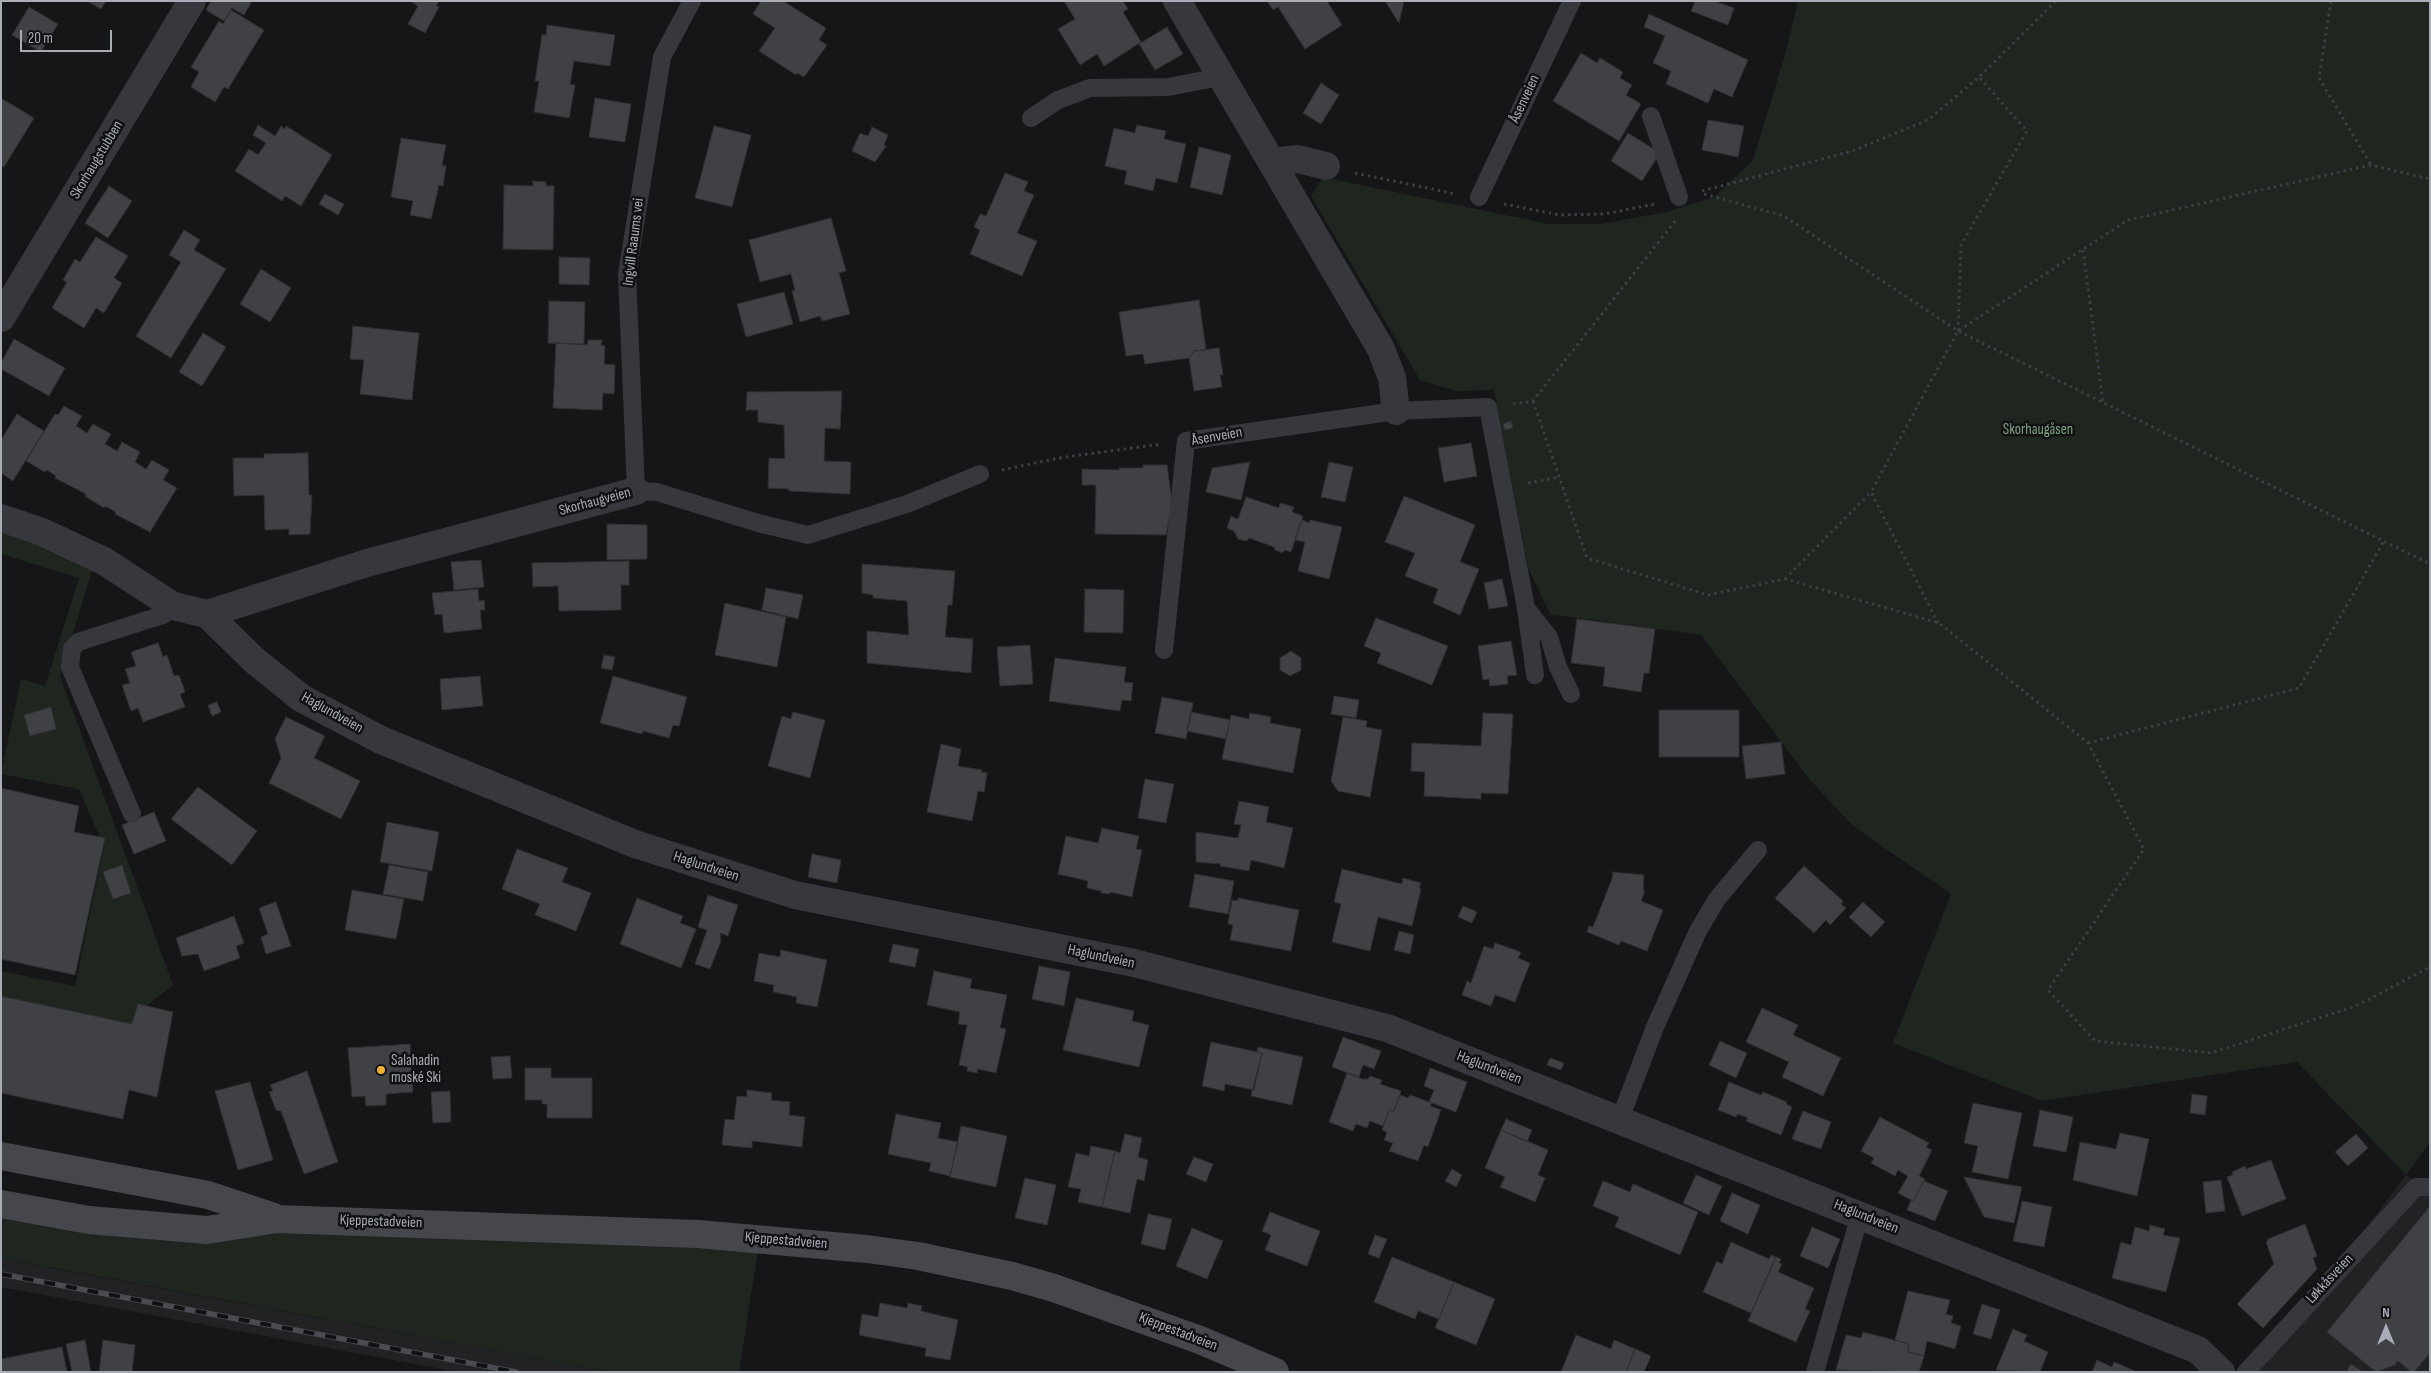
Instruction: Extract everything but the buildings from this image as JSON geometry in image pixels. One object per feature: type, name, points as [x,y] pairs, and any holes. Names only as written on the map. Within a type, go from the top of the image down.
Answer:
[{"type":"main road","name":"Kjeppestadveien","points":[[1,1156],[208,1195],[277,1219]]},
{"type":"main road","name":"Kjeppestadveien","points":[[1,1204],[89,1220],[207,1230],[277,1219],[698,1234],[814,1243],[918,1256],[1012,1276],[1103,1304],[1200,1340],[1275,1372]]},
{"type":"street","name":"Skorhaugstubben","points":[[1,318],[192,1]]},
{"type":"street","points":[[1177,1],[1381,349],[1392,378],[1396,411]]},
{"type":"street","points":[[1272,162],[1298,159],[1326,166]]},
{"type":"street","name":"Skorhaugveien","points":[[207,614],[367,563],[636,491]]},
{"type":"street","points":[[1,518],[42,532],[104,561],[173,606],[207,614]]},
{"type":"street","name":"Haglundveien","points":[[207,614],[254,660],[301,698],[381,740],[635,844],[795,895],[1134,963],[1387,1028],[2198,1350],[2221,1372]]},
{"type":"lane","name":"Ingvill Raaums vei","points":[[636,491],[627,274],[662,56],[692,1]]},
{"type":"lane","name":"Åsenveien","points":[[1479,197],[1572,1]]},
{"type":"lane","points":[[1031,118],[1058,100],[1090,88],[1168,87],[1220,76]]},
{"type":"lane","points":[[1651,116],[1680,206]]},
{"type":"lane","points":[[1488,407],[1526,608],[1535,675]]},
{"type":"lane","name":"Åsenveien","points":[[1164,650],[1186,441],[1396,411],[1488,407]]},
{"type":"lane","name":"Skorhaugveien","points":[[636,491],[657,492],[758,523],[808,535],[907,504],[980,474]]},
{"type":"lane","points":[[132,814],[70,667],[72,650],[78,642],[163,615],[173,606]]},
{"type":"lane","points":[[1526,608],[1549,637],[1558,667],[1571,694]]},
{"type":"lane","points":[[1620,1119],[1655,1027],[1698,931],[1717,900],[1758,850]]},
{"type":"lane","name":"Løkkåsveien","points":[[2246,1372],[2423,1187]]},
{"type":"lane","points":[[1815,1372],[1860,1215]]},
{"type":"path","points":[[2056,1],[1979,76],[1928,120],[1852,151],[1698,193],[1784,216],[1958,331],[2430,564]]},
{"type":"path","points":[[2331,1],[2318,78],[2371,165]]},
{"type":"path","points":[[1785,579],[1871,492],[1958,331],[1961,245],[2027,131],[1979,76]]},
{"type":"path","points":[[1958,331],[2128,220],[2371,165],[2430,179]]},
{"type":"path","points":[[1326,166],[1421,188],[1479,197],[1530,210],[1560,215],[1608,214],[1680,206]]},
{"type":"path","points":[[1488,407],[1533,402],[1680,206]]},
{"type":"path","points":[[2083,250],[2103,402]]},
{"type":"path","points":[[1533,402],[1587,558],[1708,595],[1785,579],[1939,623],[2088,743],[2144,849],[2048,990],[2095,1041],[2211,1053],[2356,1006],[2430,967]]},
{"type":"path","points":[[980,474],[1059,458],[1186,441]]},
{"type":"path","points":[[1502,487],[1560,478]]},
{"type":"path","points":[[1871,492],[1939,623]]},
{"type":"path","points":[[2088,743],[2299,688],[2384,541]]},
{"type":"shaded area","points":[[2406,1175],[2430,1190],[2430,1372],[2257,1372]]},
{"type":"shaded area","points":[[1,1258],[610,1372],[458,1372],[1,1287]]},
{"type":"green space","name":"Skorhaugåsen","points":[[1798,1],[2430,1],[2430,1142],[2406,1175],[2297,1062],[2042,1101],[1893,1043],[1951,894],[1853,826],[1810,780],[1701,635],[1550,614],[1528,567],[1494,390],[1456,391],[1420,380],[1311,196],[1323,177],[1549,224],[1600,224],[1667,212],[1714,197],[1753,160],[1785,55]]},
{"type":"green space","points":[[1,533],[94,564],[60,676],[173,985],[135,1015],[133,1027],[1,999],[1,971],[75,986],[104,847],[79,789],[1,774],[21,679],[45,686],[79,578],[1,554]]},
{"type":"green space","points":[[1,1204],[44,1213],[760,1238],[739,1372],[610,1372],[1,1258]]},
{"type":"railway","points":[[1,1274],[516,1372]]},
{"type":"place","name":"Salahadin moské Ski","points":[[381,1070]]}]
